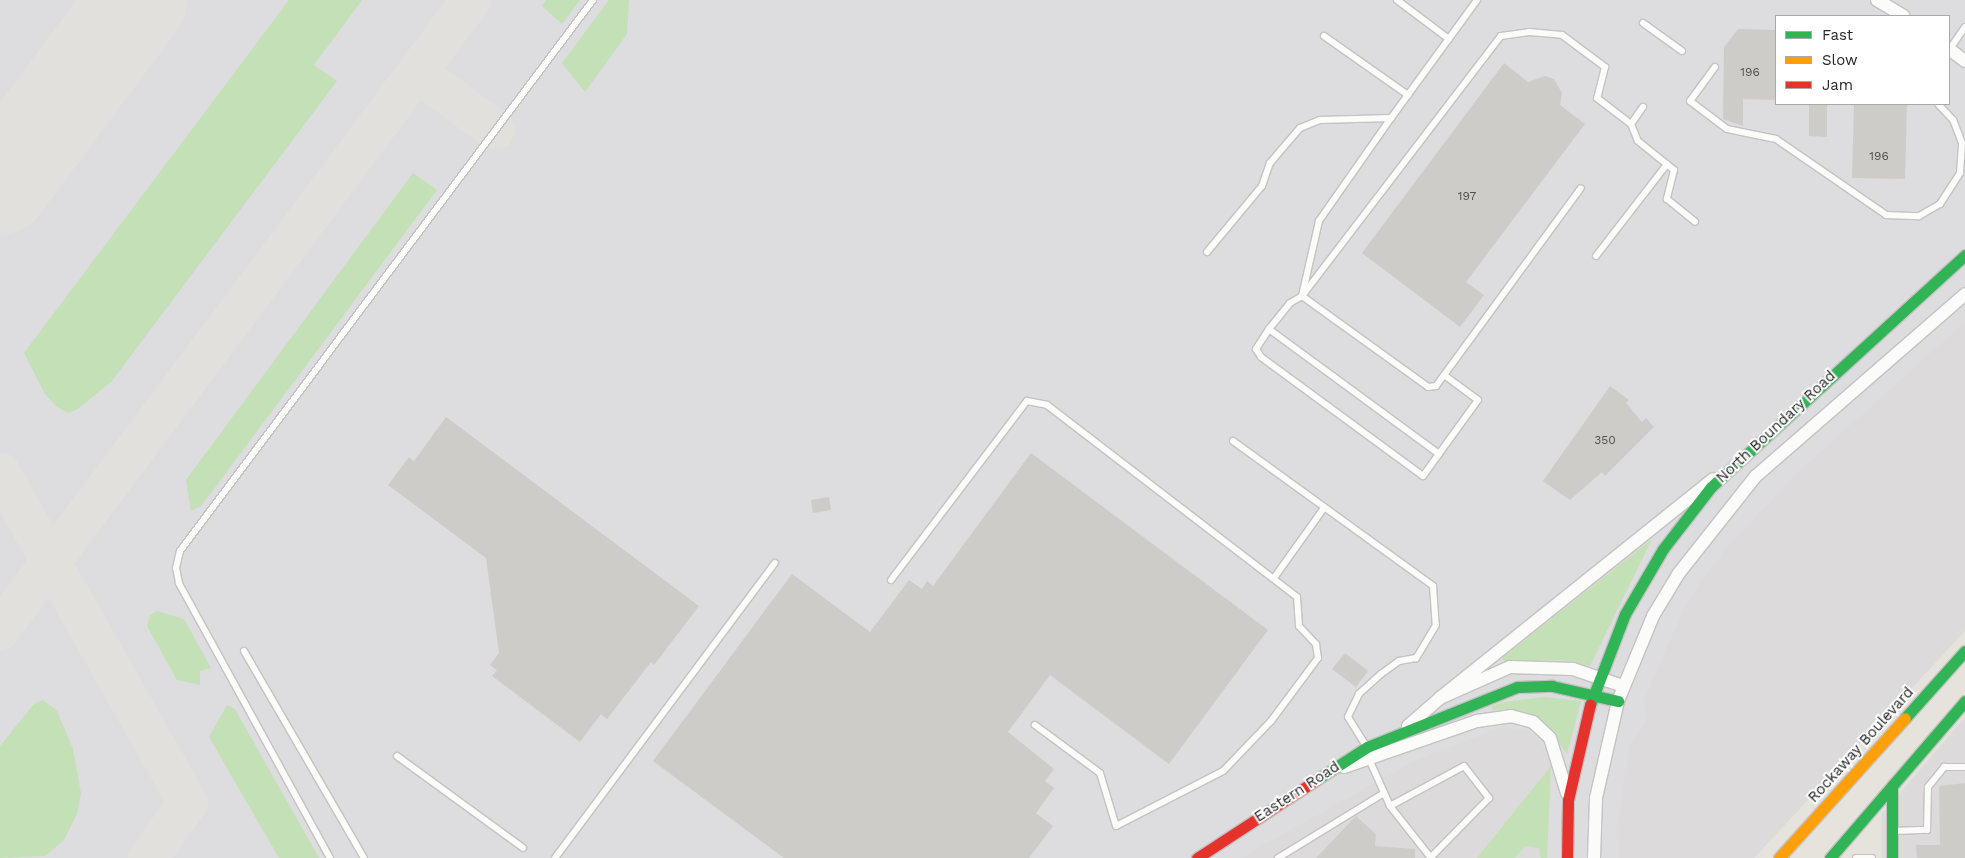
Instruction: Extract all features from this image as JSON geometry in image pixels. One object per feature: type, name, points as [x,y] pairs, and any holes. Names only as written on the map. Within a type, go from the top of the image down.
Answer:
[{"type":"main road","name":"North Boundary Road","points":[[1567,858],[1568,800],[1593,693],[1598,676],[1648,573],[1683,521],[1731,466],[1965,255]]},
{"type":"main road","name":"Rockaway Boulevard","points":[[1779,858],[1965,651]]},
{"type":"main road","points":[[1368,753],[1401,732],[1517,687],[1593,693],[1618,701]]},
{"type":"main road","points":[[1830,858],[1965,701]]},
{"type":"main road","name":"Eastern Road","points":[[1197,858],[1320,775]]},
{"type":"main road","points":[[1892,786],[1892,858]]},
{"type":"street","points":[[1877,0],[1902,15]]},
{"type":"street","points":[[1950,50],[1965,61]]},
{"type":"street","name":"North Boundary Road","points":[[1594,858],[1596,798],[1618,701],[1623,686],[1667,593],[1739,494],[1843,396],[1965,294]]},
{"type":"street","points":[[1401,732],[1440,698],[1453,683],[1539,621],[1731,466]]},
{"type":"street","points":[[1440,698],[1510,667],[1554,666],[1598,676],[1623,686]]},
{"type":"street","points":[[1320,775],[1368,753],[1487,718],[1519,717],[1539,726],[1550,738],[1565,777],[1568,800]]},
{"type":"lane","points":[[330,858],[179,583],[176,568],[180,551],[593,0]]},
{"type":"lane","points":[[1397,0],[1449,39]]},
{"type":"lane","points":[[1302,296],[1319,221],[1477,0]]},
{"type":"lane","points":[[1643,23],[1682,51]]},
{"type":"lane","points":[[1950,48],[1965,27]]},
{"type":"lane","points":[[1444,375],[1478,400],[1423,476],[1261,357],[1256,349],[1290,303],[1302,296],[1501,36],[1529,32],[1562,36],[1605,67],[1597,98],[1631,124],[1638,141],[1674,170],[1667,199],[1695,222]]},
{"type":"lane","points":[[1324,36],[1408,95]]},
{"type":"lane","points":[[1714,67],[1690,101],[1727,129],[1776,139],[1886,215],[1919,216],[1940,204],[1960,173],[1962,143],[1953,120],[1939,105]]},
{"type":"lane","points":[[1631,124],[1643,106]]},
{"type":"lane","points":[[1207,252],[1262,186],[1270,163],[1300,128],[1320,120],[1391,118]]},
{"type":"lane","points":[[1596,256],[1666,164]]},
{"type":"lane","points":[[1302,296],[1428,387],[1436,386],[1581,188]]},
{"type":"lane","points":[[1270,329],[1439,454]]},
{"type":"lane","points":[[891,580],[1027,401],[1047,405],[1297,597],[1299,626],[1316,644],[1318,658],[1271,721],[1223,771],[1116,826],[1100,773],[1035,725]]},
{"type":"lane","points":[[1233,441],[1433,586],[1436,625],[1416,658],[1399,661],[1382,674],[1359,694],[1348,717],[1368,753],[1390,806],[1432,857],[1489,798],[1464,766],[1390,806]]},
{"type":"lane","points":[[1274,578],[1324,508]]},
{"type":"lane","points":[[555,858],[775,563]]},
{"type":"lane","points":[[244,651],[364,858]]},
{"type":"lane","points":[[397,756],[523,848]]},
{"type":"lane","points":[[1892,831],[1928,830],[1928,787],[1944,767],[1965,767]]},
{"type":"lane","points":[[1278,858],[1384,793]]},
{"type":"lane","points":[[1856,858],[1872,858]]},
{"type":"shaded area","points":[[0,0],[1965,0],[1965,322],[1795,475],[1724,551],[1687,602],[1644,700],[1646,721],[1629,746],[1618,824],[1619,858],[1547,858],[1551,766],[1546,749],[1528,730],[1500,727],[1413,761],[1239,858],[0,858]]},
{"type":"shaded area","points":[[1965,318],[1965,631],[1754,858],[1609,858],[1624,731],[1673,618],[1736,521]]},
{"type":"shaded area","points":[[1965,717],[1965,858],[1882,858],[1881,815]]},
{"type":"shaded area","points":[[1500,727],[1528,730],[1546,749],[1551,766],[1547,858],[1239,858],[1413,761]]},
{"type":"green space","points":[[289,0],[362,0],[314,65],[337,81],[112,381],[78,409],[68,413],[57,407],[45,394],[24,353]]},
{"type":"green space","points":[[546,0],[580,0],[562,24],[542,6]]},
{"type":"green space","points":[[609,0],[629,0],[627,34],[585,92],[562,63]]},
{"type":"green space","points":[[413,173],[437,190],[202,505],[191,511],[186,480]]},
{"type":"green space","points":[[1652,539],[1590,666],[1564,660],[1504,662],[1502,658]]},
{"type":"green space","points":[[157,611],[184,619],[211,668],[200,671],[200,685],[177,680],[147,626],[150,615]]},
{"type":"green space","points":[[1545,697],[1581,701],[1567,754],[1543,721],[1511,709],[1492,710],[1492,706],[1504,702]]},
{"type":"green space","points":[[43,700],[57,711],[73,749],[81,794],[77,814],[64,840],[45,856],[0,858],[0,746],[34,704]]},
{"type":"green space","points":[[227,705],[235,709],[319,858],[279,858],[209,737]]},
{"type":"green space","points":[[1551,766],[1547,858],[1541,858],[1539,848],[1525,846],[1515,858],[1477,858]]},
{"type":"building","points":[[1738,29],[1775,30],[1775,100],[1743,99],[1743,126],[1723,119],[1724,47]]},
{"type":"building","points":[[1504,63],[1528,82],[1545,76],[1554,79],[1562,93],[1560,105],[1585,124],[1466,282],[1484,295],[1460,327],[1362,253]]},
{"type":"building","points":[[1809,105],[1827,105],[1827,137],[1809,136]]},
{"type":"building","points":[[1854,105],[1907,105],[1905,179],[1852,178]]},
{"type":"building","points":[[1610,386],[1629,400],[1626,403],[1642,422],[1646,418],[1654,427],[1605,476],[1602,472],[1570,500],[1543,481]]},
{"type":"building","points":[[446,417],[699,606],[654,665],[651,662],[607,719],[601,714],[580,742],[492,676],[497,670],[490,665],[499,653],[486,558],[388,485],[409,457],[414,461]]},
{"type":"building","points":[[1031,453],[1268,630],[1169,764],[1050,675],[1008,732],[1054,769],[1045,781],[1054,788],[1036,813],[1053,826],[1029,858],[784,858],[653,761],[792,574],[870,632],[909,580],[922,589],[927,581],[933,586]]},
{"type":"building","points":[[829,497],[831,510],[813,513],[811,500]]},
{"type":"building","points":[[1345,653],[1368,671],[1356,687],[1332,669]]},
{"type":"building","points":[[1965,783],[1965,858],[1917,858],[1916,845],[1940,845],[1939,786]]},
{"type":"building","points":[[1356,816],[1376,834],[1375,846],[1415,849],[1415,858],[1316,858]]},
{"type":"taxiway","points":[[0,630],[471,0]]},
{"type":"taxiway","points":[[0,137],[132,7]]},
{"type":"taxiway","points":[[417,72],[495,130]]},
{"type":"taxiway","points":[[0,472],[188,803],[148,858]]},
{"type":"runway","points":[[0,184],[137,0]]},
{"type":"traffic: fast","points":[[1590,705],[1625,614],[1663,549],[1711,487],[1965,255]]},
{"type":"traffic: fast","points":[[1905,718],[1965,651]]},
{"type":"traffic: fast","points":[[1316,780],[1367,747],[1517,687],[1552,686],[1618,701]]},
{"type":"traffic: fast","points":[[1830,858],[1965,701]]},
{"type":"traffic: fast","points":[[1892,786],[1892,858]]},
{"type":"traffic: slow","points":[[1779,858],[1905,718]]},
{"type":"traffic: jam","points":[[1567,858],[1568,800],[1590,705]]},
{"type":"traffic: jam","points":[[1197,858],[1316,780]]}]
